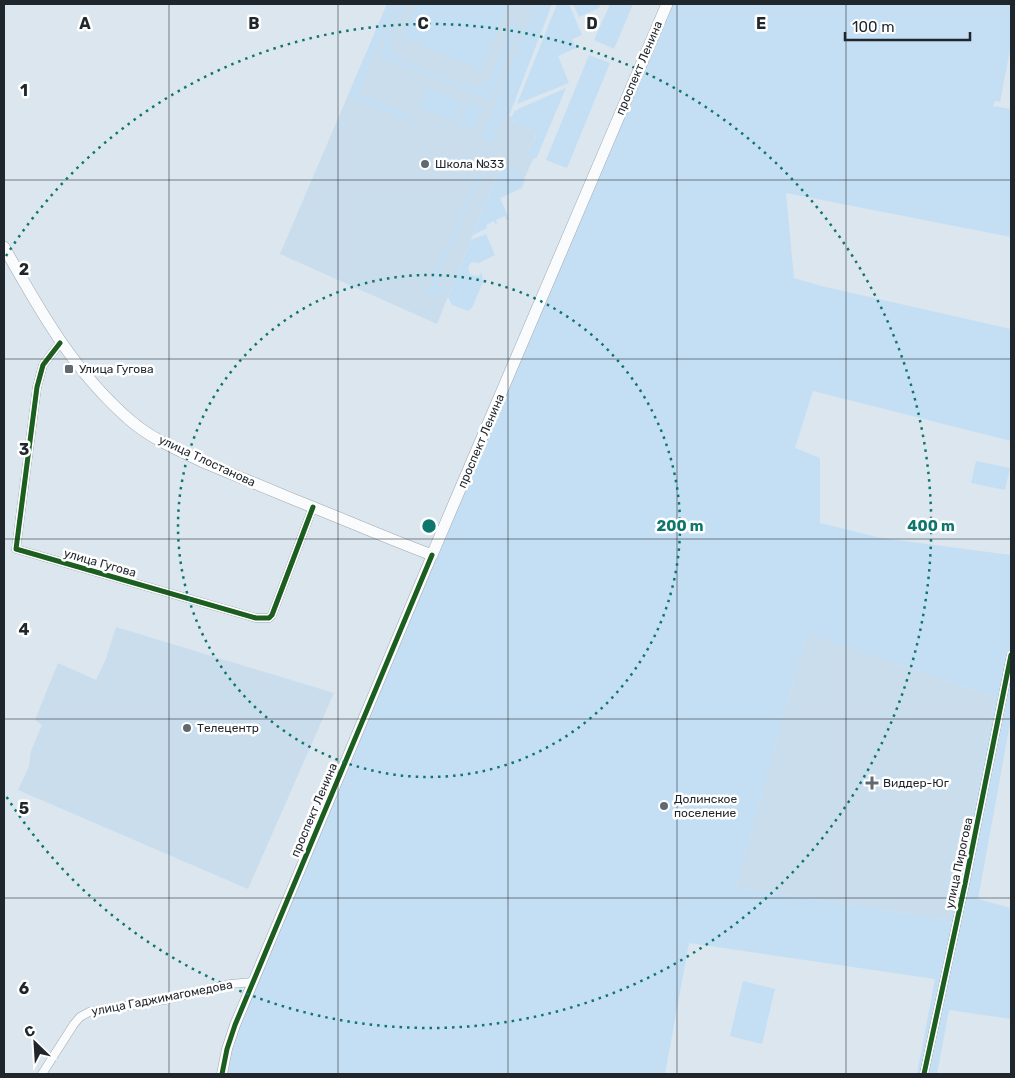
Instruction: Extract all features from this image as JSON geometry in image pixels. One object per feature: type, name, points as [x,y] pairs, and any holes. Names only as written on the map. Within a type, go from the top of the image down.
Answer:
[{"type":"main road","name":"проспект Ленина","points":[[432,555],[667,4]]},
{"type":"main road","name":"улица Тлостанова","points":[[4,247],[60,343],[96,388],[132,422],[187,454],[237,477],[432,555]]},
{"type":"street","name":"улица Гугова","points":[[60,343],[43,365],[38,387],[16,549],[256,618],[269,618],[272,615],[314,507]]},
{"type":"street","name":"проспект Ленина","points":[[222,1074],[227,1049],[253,982],[432,555]]},
{"type":"street","name":"улица Пирогова","points":[[924,1074],[1011,655]]},
{"type":"street","name":"улица Гаджимагомедова","points":[[42,1074],[74,1024],[80,1017],[89,1012],[172,998],[231,984],[253,982]]},
{"type":"shaded area","name":"Школа №33","points":[[387,4],[549,4],[504,114],[512,117],[511,121],[537,131],[527,154],[534,157],[525,177],[499,170],[437,324],[280,254]]},
{"type":"shaded area","points":[[387,4],[396,4],[358,94],[414,117],[412,122],[348,96]]},
{"type":"shaded area","points":[[401,4],[405,4],[395,25],[391,40],[391,47],[394,53],[399,59],[469,88],[479,88],[490,80],[513,22],[520,24],[490,101],[379,56]]},
{"type":"shaded area","points":[[417,4],[509,4],[481,70],[403,37]]},
{"type":"shaded area","points":[[535,4],[552,4],[509,116],[504,114],[493,142],[481,138]]},
{"type":"shaded area","points":[[557,4],[569,4],[582,35],[572,39],[576,48],[558,56],[569,83],[517,104]]},
{"type":"shaded area","points":[[573,4],[599,4],[600,6],[579,17]]},
{"type":"shaded area","points":[[610,4],[633,4],[614,49],[594,40]]},
{"type":"shaded area","points":[[667,4],[1011,4],[1011,45],[1000,102],[995,101],[993,106],[1011,109],[1011,237],[786,193],[794,278],[821,286],[1011,329],[1011,441],[813,391],[795,448],[820,458],[820,523],[881,538],[1011,555],[1011,718],[978,899],[1011,908],[1011,1019],[949,1010],[937,1074],[917,1074],[935,979],[689,943],[665,1074],[222,1074],[225,1061]],"holes":[[[807,633],[995,697],[963,869],[951,869],[947,885],[957,889],[948,920],[736,887]]]},
{"type":"shaded area","points":[[589,55],[610,63],[567,168],[546,160]]},
{"type":"shaded area","points":[[427,88],[462,102],[454,121],[419,107]]},
{"type":"shaded area","points":[[566,88],[536,159],[527,154],[537,132],[510,120],[515,110],[517,111]]},
{"type":"shaded area","points":[[469,101],[483,107],[474,130],[460,125]]},
{"type":"shaded area","points":[[486,156],[489,157],[436,282],[443,292],[435,296],[426,294]]},
{"type":"shaded area","points":[[504,168],[522,175],[525,179],[522,188],[500,198],[509,219],[506,220],[505,216],[496,220],[496,225],[494,221],[486,225],[487,228],[473,235],[499,170]]},
{"type":"shaded area","points":[[486,234],[495,255],[479,263],[472,262],[468,268],[471,275],[478,276],[482,273],[483,282],[472,308],[468,311],[452,305],[448,297],[471,240]]},
{"type":"shaded area","points":[[976,461],[1010,468],[1005,490],[971,483]]},
{"type":"shaded area","points":[[116,627],[334,693],[248,889],[18,790],[29,766],[31,751],[42,725],[35,720],[58,663],[96,680],[106,659]]},
{"type":"shaded area","name":"Виддер-Юг","points":[[807,633],[995,697],[963,869],[951,869],[947,884],[957,888],[948,920],[736,887]]},
{"type":"shaded area","points":[[743,981],[775,989],[762,1044],[730,1036]]},
{"type":"cycle path","points":[[60,343],[43,365],[37,387],[16,549],[256,618],[269,618],[272,615],[313,507]]},
{"type":"cycle path","points":[[222,1074],[227,1049],[235,1025],[432,555]]},
{"type":"cycle path","points":[[924,1074],[965,884],[1011,655]]},
{"type":"place","name":"Школа №33","points":[[425,164]]},
{"type":"place","name":"Улица Гугова","points":[[69,369]]},
{"type":"place","name":"Телецентр","points":[[187,728]]},
{"type":"place","name":"Виддер-Юг","points":[[872,783]]},
{"type":"place","name":"Долинское поселение","points":[[664,806]]}]
